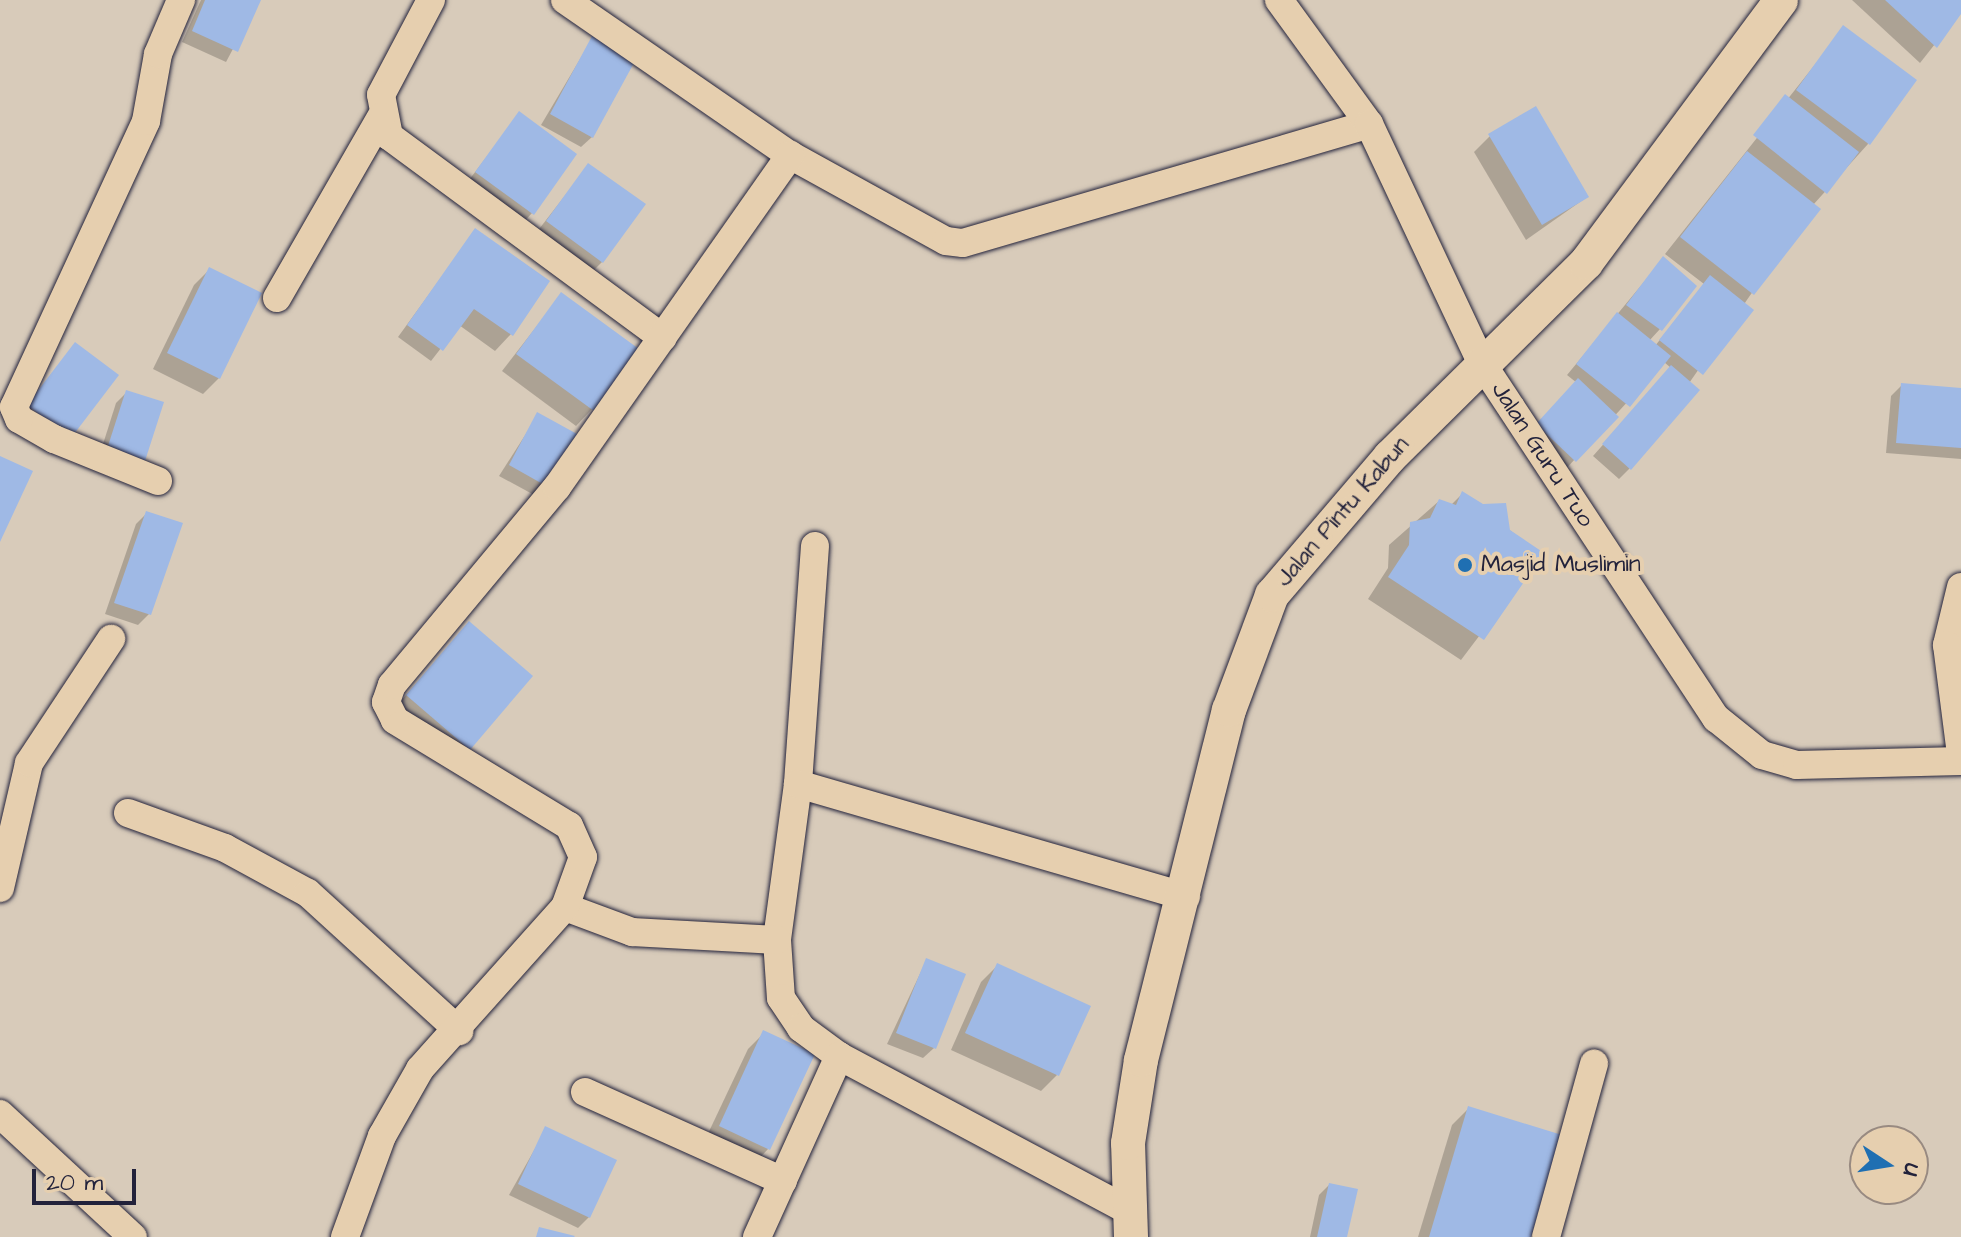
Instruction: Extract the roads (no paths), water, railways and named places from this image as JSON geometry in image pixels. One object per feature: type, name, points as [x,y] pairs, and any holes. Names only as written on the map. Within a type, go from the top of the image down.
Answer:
[{"type":"street","points":[[158,481],[54,439],[19,419],[14,407],[146,121],[158,54],[181,0]]},
{"type":"street","points":[[277,298],[381,117],[393,67],[431,0]]},
{"type":"street","points":[[565,0],[790,155],[933,238],[963,243],[1369,124]]},
{"type":"street","name":"Jalan Guru Tuo","points":[[1279,0],[1369,124],[1481,362],[1716,718],[1738,741],[1797,765],[1961,761]]},
{"type":"street","name":"Jalan Pintu Kabun","points":[[1130,1224],[1128,1143],[1141,1060],[1186,897],[1229,710],[1272,595],[1481,362],[1586,263],[1781,0]]},
{"type":"street","points":[[381,117],[389,136],[422,163],[559,256],[663,338]]},
{"type":"street","points":[[345,1237],[382,1136],[420,1069],[459,1031],[565,907],[583,857],[569,826],[395,720],[386,702],[392,685],[557,487],[790,155]]},
{"type":"street","points":[[815,546],[798,784],[777,940],[781,998],[801,1028],[839,1056],[1130,1224]]},
{"type":"street","points":[[1961,587],[1947,645],[1961,754]]},
{"type":"street","points":[[0,888],[29,763],[111,639]]},
{"type":"street","points":[[798,784],[1186,897]]},
{"type":"street","points":[[128,813],[225,848],[308,893],[459,1031]]},
{"type":"street","points":[[565,907],[632,932],[777,940]]},
{"type":"street","points":[[757,1237],[839,1056]]},
{"type":"street","points":[[1546,1237],[1594,1064]]},
{"type":"street","points":[[585,1092],[783,1181]]},
{"type":"street","points":[[0,1114],[133,1237]]},
{"type":"place","name":"Masjid Muslimin","points":[[1465,565]]}]
